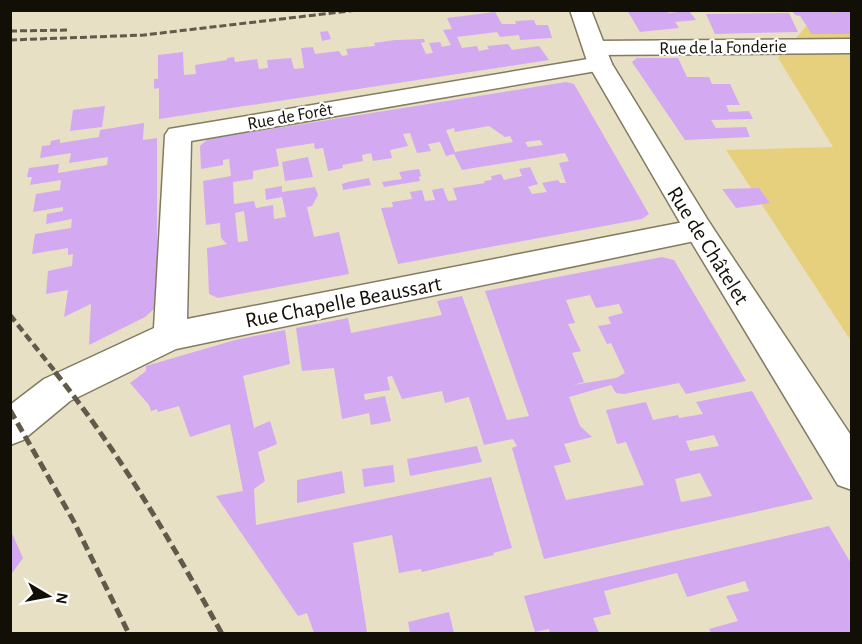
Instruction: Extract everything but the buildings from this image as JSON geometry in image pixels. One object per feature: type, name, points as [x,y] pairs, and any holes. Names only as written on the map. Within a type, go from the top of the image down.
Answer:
[{"type":"street","name":"Rue de Châtelet","points":[[580,10],[598,56],[699,230],[852,472]]},
{"type":"street","name":"Rue de la Fonderie","points":[[598,56],[852,46]]},
{"type":"street","name":"Rue de Forêt","points":[[170,336],[178,135],[598,56]]},
{"type":"street","name":"Rue Chapelle Beaussart","points":[[10,428],[57,390],[170,336],[699,230]]},
{"type":"shaded area","points":[[820,11],[851,11],[851,341],[726,150],[833,147],[778,58]]},
{"type":"railway","points":[[10,40],[144,35],[358,10]]},
{"type":"railway","points":[[10,31],[70,30]]},
{"type":"railway","points":[[10,315],[57,374]]},
{"type":"railway","points":[[55,372],[123,466],[222,634]]},
{"type":"railway","points":[[10,410],[73,520],[129,634]]}]
